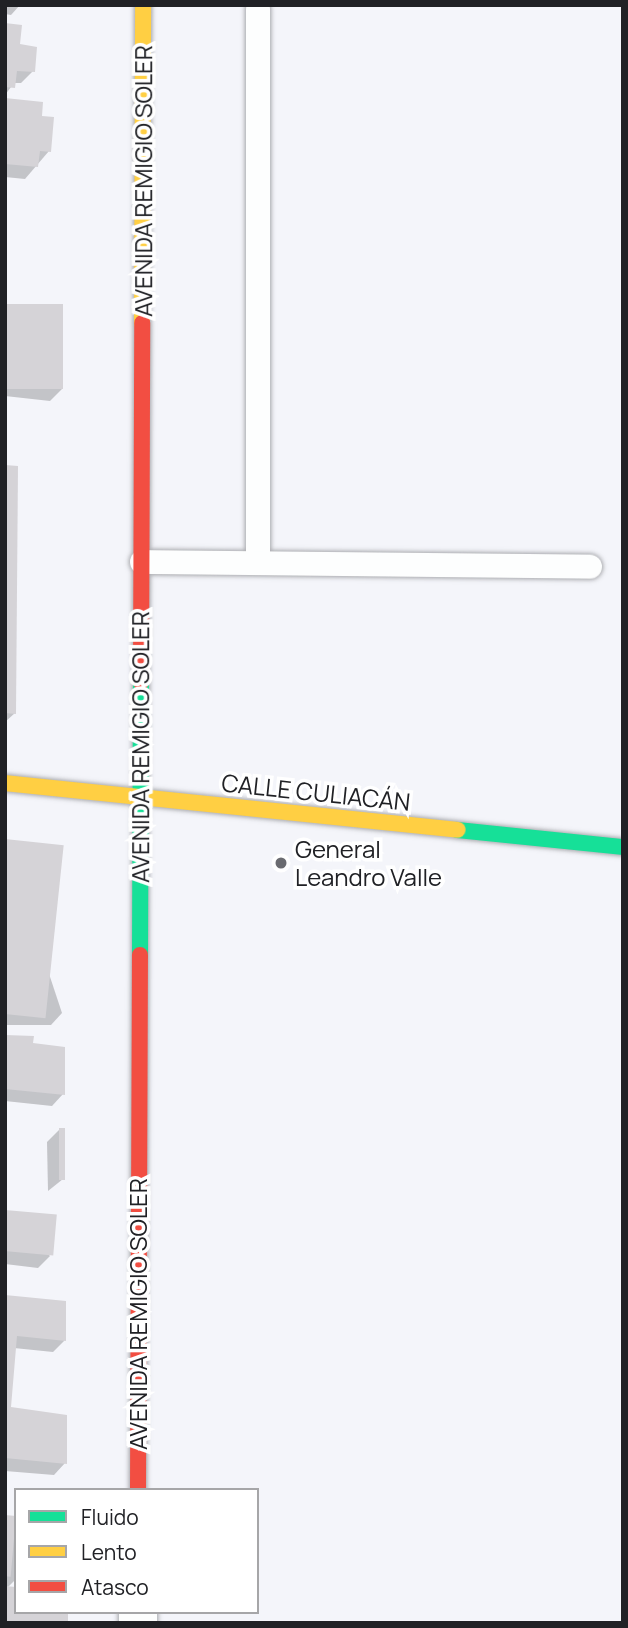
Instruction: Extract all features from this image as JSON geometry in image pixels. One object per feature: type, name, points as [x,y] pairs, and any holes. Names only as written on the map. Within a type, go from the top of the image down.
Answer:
[{"type":"street","name":"AVENIDA REMIGIO SOLER","points":[[138,1488],[143,5]]},
{"type":"street","name":"CALLE CULIACÁN","points":[[5,783],[623,847]]},
{"type":"lane","points":[[258,9],[258,561]]},
{"type":"lane","points":[[142,562],[258,561],[590,567]]},
{"type":"building","points":[[5,23],[22,25],[20,44],[37,47],[35,72],[17,71],[15,88],[5,87]]},
{"type":"building","points":[[5,98],[43,102],[42,116],[54,117],[51,152],[40,151],[38,167],[5,164]]},
{"type":"building","points":[[5,304],[63,304],[63,389],[5,389]]},
{"type":"building","points":[[5,465],[18,466],[16,714],[5,713]]},
{"type":"building","points":[[5,839],[64,845],[45,1018],[5,1014]]},
{"type":"building","points":[[5,1035],[34,1036],[33,1043],[65,1047],[65,1095],[5,1089]]},
{"type":"building","points":[[59,1128],[65,1128],[65,1180],[59,1180]]},
{"type":"building","points":[[5,1210],[57,1215],[53,1255],[5,1251]]},
{"type":"building","points":[[5,1295],[66,1301],[66,1341],[17,1336],[11,1407],[67,1415],[67,1464],[5,1458]]},
{"type":"building","points":[[5,1515],[14,1516],[11,1577],[5,1576]]},
{"type":"building","points":[[5,1586],[14,1587],[14,1614],[68,1614],[68,1623],[5,1623]]},
{"type":"traffic: fast","points":[[140,955],[141,682]]},
{"type":"traffic: fast","points":[[458,830],[623,847]]},
{"type":"traffic: slow","points":[[142,323],[143,5]]},
{"type":"traffic: slow","points":[[5,783],[458,830]]},
{"type":"traffic: jam","points":[[141,682],[142,323]]},
{"type":"traffic: jam","points":[[138,1488],[140,955]]},
{"type":"place","name":"General Leandro Valle","points":[[281,863]]}]
